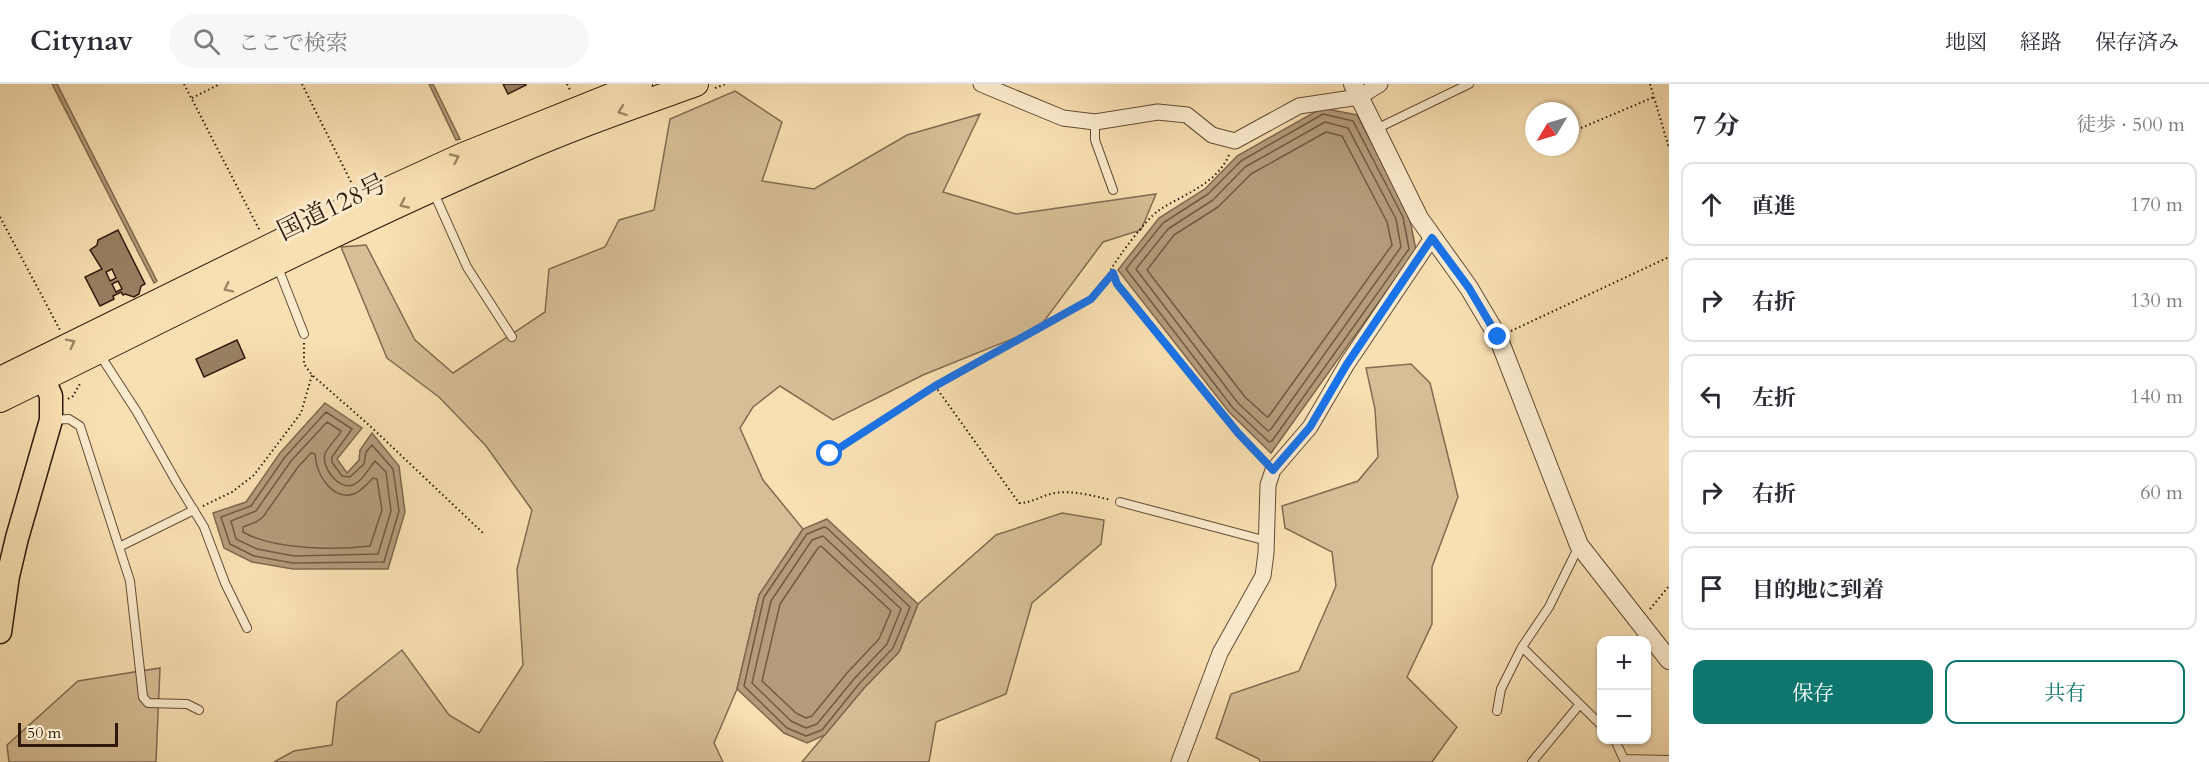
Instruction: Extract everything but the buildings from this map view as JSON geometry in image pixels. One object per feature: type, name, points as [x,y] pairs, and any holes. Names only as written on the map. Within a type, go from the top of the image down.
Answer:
[{"type":"highway","name":"国道128号","points":[[0,400],[40,370],[68,345],[273,256],[429,181],[500,139],[640,84]]},
{"type":"highway","name":"国道128号","points":[[0,379],[40,370],[98,351],[273,256],[360,202],[506,157],[586,124],[696,84]]},
{"type":"main road","points":[[0,626],[17,538],[51,420],[51,396],[40,370]]},
{"type":"street","points":[[981,84],[1063,118],[1095,122],[1158,111],[1187,115],[1212,135],[1235,141],[1299,106],[1380,84]]},
{"type":"street","points":[[1356,91],[1419,218],[1469,288],[1498,337],[1579,545],[1669,660]]},
{"type":"street","points":[[1179,762],[1220,653],[1263,576],[1267,541],[1268,485],[1273,470],[1310,427],[1347,364],[1432,238]]},
{"type":"lane","points":[[1375,130],[1469,84]]},
{"type":"lane","points":[[1095,122],[1095,140],[1113,190]]},
{"type":"lane","points":[[429,181],[467,267],[512,337]]},
{"type":"lane","points":[[273,256],[304,334]]},
{"type":"lane","points":[[98,351],[137,412],[204,527],[225,583],[247,628]]},
{"type":"lane","points":[[51,420],[69,419],[80,426],[131,590],[143,697],[148,703],[187,704],[199,710]]},
{"type":"lane","points":[[1120,502],[1267,541]]},
{"type":"lane","points":[[119,547],[194,510]]},
{"type":"lane","points":[[1497,711],[1501,689],[1522,646],[1549,607],[1579,545]]},
{"type":"lane","points":[[1522,646],[1597,721]]},
{"type":"lane","points":[[1532,762],[1580,704]]},
{"type":"lane","points":[[1617,744],[1625,760],[1669,760]]},
{"type":"path","points":[[184,84],[273,256]]},
{"type":"path","points":[[192,98],[220,84]]},
{"type":"path","points":[[302,84],[360,202]]},
{"type":"path","points":[[1650,84],[1669,148]]},
{"type":"path","points":[[1581,128],[1654,97]]},
{"type":"path","points":[[1235,141],[1225,165],[1196,191],[1156,213],[1119,256],[1111,269],[1117,284],[1238,433],[1273,470]]},
{"type":"path","points":[[0,217],[68,345]]},
{"type":"path","points":[[1498,337],[1669,257]]},
{"type":"path","points":[[830,454],[935,386],[1091,299],[1113,273]]},
{"type":"path","points":[[304,334],[304,364],[312,375],[378,432],[483,533]]},
{"type":"path","points":[[194,510],[232,492],[254,475],[301,413],[312,375]]},
{"type":"path","points":[[935,386],[1019,502],[1028,503],[1053,493],[1077,492],[1120,502]]},
{"type":"path","points":[[1639,623],[1669,586]]},
{"type":"shaded area","points":[[735,91],[782,122],[762,181],[814,189],[907,135],[980,114],[943,192],[1016,214],[1156,194],[1141,230],[1103,242],[1039,328],[923,375],[833,420],[780,386],[753,407],[740,428],[763,480],[803,529],[759,595],[737,689],[714,743],[723,762],[274,762],[294,751],[332,745],[337,702],[402,650],[449,715],[479,733],[523,665],[517,569],[532,510],[486,446],[439,397],[387,358],[341,247],[366,245],[415,340],[453,373],[545,312],[549,269],[605,247],[619,220],[654,210],[670,119]]},
{"type":"shaded area","points":[[1411,364],[1430,383],[1458,497],[1432,567],[1432,624],[1407,677],[1457,727],[1432,762],[1260,762],[1259,759],[1216,738],[1231,694],[1299,671],[1336,586],[1332,552],[1285,528],[1282,506],[1358,481],[1378,457],[1375,409],[1366,368]]},
{"type":"shaded area","points":[[1062,513],[1104,520],[1101,544],[1032,603],[1006,694],[936,722],[929,762],[802,762],[864,688],[899,652],[918,604],[996,535]]},
{"type":"shaded area","points":[[160,668],[156,762],[9,762],[7,745],[78,681]]},
{"type":"water","points":[[52,84],[57,84],[157,281],[154,283]]},
{"type":"water","points":[[429,84],[433,84],[460,139],[456,140]]},
{"type":"water","points":[[1322,108],[1357,115],[1409,215],[1416,250],[1271,453],[1229,412],[1118,270],[1159,218],[1205,189],[1237,156]]},
{"type":"water","points":[[325,403],[362,428],[337,459],[347,473],[359,460],[360,450],[372,433],[399,466],[405,512],[388,569],[293,569],[252,562],[224,548],[213,513],[246,502],[280,453]]},
{"type":"water","points":[[827,519],[918,604],[899,652],[864,688],[825,735],[807,743],[784,733],[737,689],[759,595],[803,529]]},
{"type":"route","points":[[830,454],[935,386],[1091,299],[1113,273],[1117,284],[1238,433],[1273,470],[1310,427],[1347,364],[1432,238],[1469,288],[1498,337]]}]
